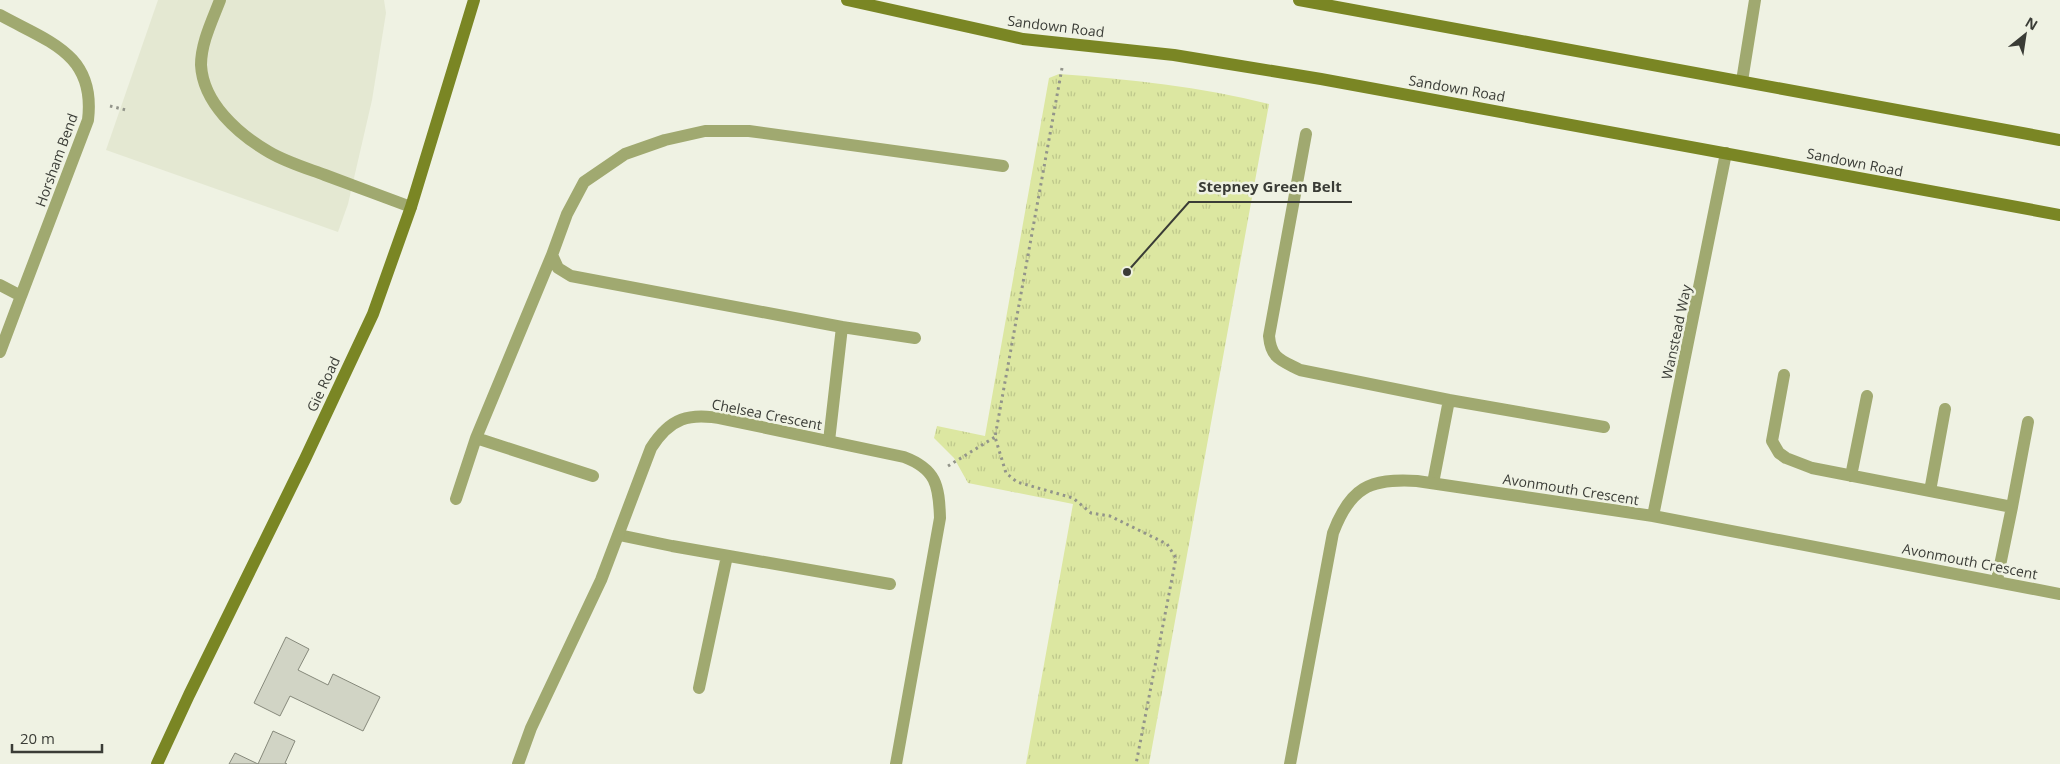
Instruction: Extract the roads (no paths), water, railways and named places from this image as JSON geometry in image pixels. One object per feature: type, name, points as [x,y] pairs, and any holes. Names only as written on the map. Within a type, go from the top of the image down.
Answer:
[{"type":"main road","name":"Gie Road","points":[[157,764],[188,695],[305,459],[373,314],[410,207],[474,0]]},
{"type":"main road","name":"Sandown Road","points":[[847,0],[1023,39],[1174,54],[1331,80],[2060,215]]},
{"type":"main road","points":[[1299,0],[2060,140]]},
{"type":"street","points":[[220,0],[202,51],[201,66],[209,95],[220,111],[245,136],[276,156],[290,163],[410,207]]},
{"type":"street","points":[[1742,81],[1754,0]]},
{"type":"street","name":"Horsham Bend","points":[[0,15],[69,55],[84,77],[90,102],[88,120],[0,352]]},
{"type":"street","points":[[456,499],[476,438],[552,255],[567,214],[584,182],[625,154],[665,140],[704,130],[749,131],[1004,166]]},
{"type":"street","points":[[1306,134],[1269,336],[1270,348],[1278,359],[1300,370],[1450,400],[1604,427]]},
{"type":"street","name":"Wanstead Way","points":[[1654,516],[1726,152]]},
{"type":"street","points":[[552,255],[558,268],[571,276],[915,338]]},
{"type":"street","points":[[0,285],[21,296]]},
{"type":"street","points":[[829,441],[842,326]]},
{"type":"street","points":[[1784,375],[1772,441],[1779,452],[1794,462],[1850,476],[2012,507]]},
{"type":"street","points":[[1850,476],[1867,396]]},
{"type":"street","points":[[1433,483],[1450,400]]},
{"type":"street","points":[[1930,491],[1945,409]]},
{"type":"street","name":"Chelsea Crescent","points":[[518,764],[531,728],[601,580],[651,448],[662,431],[674,423],[699,416],[715,417],[904,457],[917,462],[933,477],[939,495],[940,518],[896,764]]},
{"type":"street","points":[[1997,580],[2028,422]]},
{"type":"street","points":[[476,438],[593,476]]},
{"type":"street","name":"Avonmouth Crescent","points":[[1290,764],[1333,533],[1339,517],[1353,495],[1376,483],[1403,480],[1433,483],[1654,516],[1997,580],[2060,594]]},
{"type":"street","points":[[619,535],[890,584]]},
{"type":"street","points":[[699,688],[727,556]]},
{"type":"place","name":"Stepney Green Belt","points":[[1127,272]]}]
